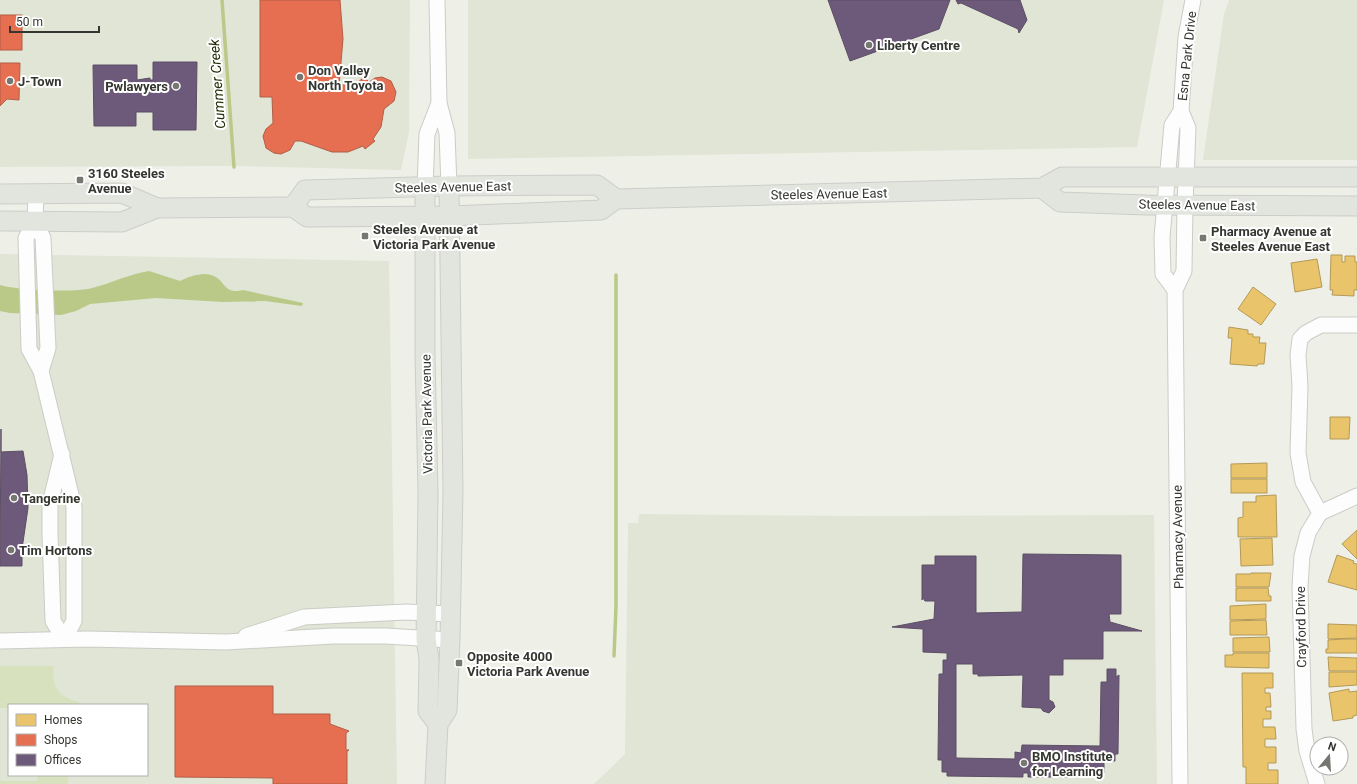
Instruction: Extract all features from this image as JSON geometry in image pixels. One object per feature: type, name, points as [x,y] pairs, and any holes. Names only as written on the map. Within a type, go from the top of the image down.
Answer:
[{"type":"main road","name":"Steeles Avenue East","points":[[616,200],[597,185],[448,186],[425,188],[305,190],[293,207],[307,217],[424,217],[601,210],[616,200],[1042,188],[1062,177],[1357,177]]},
{"type":"main road","name":"Victoria Park Avenue","points":[[435,784],[438,724],[447,710],[450,640],[453,491],[450,348],[450,216],[448,186]]},
{"type":"main road","name":"Victoria Park Avenue","points":[[425,188],[424,217],[428,494],[426,639],[429,659],[428,711],[438,724]]},
{"type":"main road","name":"Steeles Avenue East","points":[[1042,188],[1060,202],[1185,205],[1357,206]]},
{"type":"main road","points":[[0,194],[122,193],[156,208]]},
{"type":"main road","points":[[0,221],[122,222],[156,208],[293,207]]},
{"type":"street","name":"Victoria Park Avenue","points":[[437,0],[440,103],[447,133],[448,186]]},
{"type":"street","name":"Esna Park Drive","points":[[1185,205],[1188,128],[1181,111],[1186,37],[1193,0]]},
{"type":"street","name":"Victoria Park Avenue","points":[[425,188],[427,170],[427,134],[440,103]]},
{"type":"street","name":"Esna Park Drive","points":[[1167,176],[1172,125],[1181,111]]},
{"type":"street","points":[[1167,176],[1162,237],[1163,274],[1175,290]]},
{"type":"street","points":[[36,194],[35,222],[26,238],[26,280],[30,349],[41,370],[74,507],[74,621],[64,639]]},
{"type":"street","name":"Pharmacy Avenue","points":[[1180,784],[1175,290],[1184,271],[1185,205]]},
{"type":"street","points":[[35,222],[43,238],[48,348],[41,370]]},
{"type":"street","points":[[1357,325],[1321,325],[1306,333],[1300,339],[1300,418],[1298,453],[1303,482],[1320,513],[1357,496]]},
{"type":"street","points":[[62,454],[50,504],[50,534],[52,621],[64,639]]},
{"type":"street","name":"Crayford Drive","points":[[1317,784],[1307,751],[1304,729],[1300,586],[1302,556],[1308,533],[1320,513]]},
{"type":"street","points":[[226,642],[304,617],[406,612],[450,614]]},
{"type":"street","points":[[0,640],[64,639],[226,642],[333,636],[386,636],[450,640]]},
{"type":"shaded area","points":[[0,0],[410,0],[409,132],[401,170],[233,166],[0,167]]},
{"type":"shaded area","name":"Liberty Centre","points":[[468,0],[1164,0],[1137,147],[468,159]]},
{"type":"shaded area","points":[[1229,0],[1357,0],[1357,160],[1203,160],[1224,14]]},
{"type":"shaded area","points":[[0,254],[389,261],[397,784],[0,784]]},
{"type":"shaded area","points":[[149,271],[180,281],[195,275],[207,274],[216,277],[228,289],[231,290],[243,290],[303,303],[302,306],[265,301],[223,302],[156,298],[90,304],[76,311],[61,315],[10,313],[0,311],[0,285],[46,290],[84,290],[134,274]]},
{"type":"shaded area","points":[[639,514],[857,516],[1154,515],[1157,784],[594,784],[625,754],[628,523],[638,523]]},
{"type":"shaded area","points":[[0,666],[53,666],[55,686],[60,693],[67,698],[79,702],[79,704],[8,704],[8,708],[0,708]]},
{"type":"shaded area","points":[[38,776],[68,776],[68,784],[0,784],[0,781],[37,781]]},
{"type":"building: Homes","points":[[1331,255],[1342,255],[1342,262],[1345,262],[1345,256],[1355,256],[1355,262],[1357,262],[1357,290],[1354,290],[1354,296],[1332,295],[1333,290],[1330,290]]},
{"type":"building: Homes","points":[[1317,259],[1322,287],[1295,292],[1291,263]]},
{"type":"building: Homes","points":[[1253,287],[1276,304],[1261,325],[1238,309]]},
{"type":"building: Homes","points":[[1229,327],[1248,330],[1248,334],[1253,334],[1253,337],[1260,337],[1259,343],[1266,343],[1264,364],[1258,364],[1257,366],[1230,364],[1232,338],[1228,338]]},
{"type":"building: Homes","points":[[1330,417],[1350,417],[1349,439],[1330,439]]},
{"type":"building: Homes","points":[[1267,463],[1267,478],[1231,478],[1231,464]]},
{"type":"building: Homes","points":[[1231,479],[1267,479],[1267,493],[1231,493]]},
{"type":"building: Homes","points":[[1276,495],[1277,537],[1238,537],[1238,518],[1243,517],[1243,502],[1256,502],[1256,496]]},
{"type":"building: Homes","points":[[1357,530],[1357,559],[1342,544]]},
{"type":"building: Homes","points":[[1272,538],[1273,565],[1241,566],[1240,539]]},
{"type":"building: Homes","points":[[1337,555],[1354,561],[1353,563],[1357,564],[1357,590],[1328,582]]},
{"type":"building: Homes","points":[[1271,573],[1269,587],[1236,587],[1236,574]]},
{"type":"building: Homes","points":[[1236,588],[1268,588],[1271,601],[1236,601]]},
{"type":"building: Homes","points":[[1266,604],[1266,619],[1230,620],[1230,606]]},
{"type":"building: Homes","points":[[1266,620],[1267,635],[1230,635],[1230,621]]},
{"type":"building: Homes","points":[[1328,624],[1357,625],[1357,638],[1328,639]]},
{"type":"building: Homes","points":[[1269,637],[1270,652],[1233,652],[1233,638]]},
{"type":"building: Homes","points":[[1357,639],[1357,653],[1326,653],[1326,649],[1328,649],[1328,640]]},
{"type":"building: Homes","points":[[1233,653],[1269,653],[1269,668],[1225,667],[1225,655],[1233,655]]},
{"type":"building: Homes","points":[[1328,657],[1357,658],[1357,671],[1329,671]]},
{"type":"building: Homes","points":[[1329,672],[1357,672],[1357,685],[1329,687]]},
{"type":"building: Homes","points":[[1242,673],[1273,673],[1273,688],[1265,688],[1265,693],[1270,693],[1271,707],[1266,707],[1266,711],[1271,711],[1271,719],[1263,719],[1263,727],[1275,727],[1276,739],[1265,739],[1265,747],[1276,747],[1276,763],[1268,763],[1268,770],[1278,770],[1278,784],[1246,784],[1246,767],[1243,767]]},
{"type":"building: Homes","points":[[1349,689],[1349,692],[1357,691],[1357,715],[1353,716],[1353,718],[1333,721],[1329,693]]},
{"type":"building: Shops","name":"Don Valley North Toyota","points":[[260,0],[340,0],[343,39],[339,85],[356,84],[364,77],[369,82],[375,78],[382,77],[391,81],[396,92],[394,101],[384,109],[381,127],[373,139],[375,141],[365,149],[363,146],[348,152],[332,152],[301,141],[295,141],[290,150],[281,154],[274,153],[266,148],[263,136],[266,129],[273,123],[272,97],[260,97]]},
{"type":"building: Shops","points":[[0,15],[22,15],[22,50],[0,50]]},
{"type":"building: Shops","name":"J-Town","points":[[0,63],[20,63],[19,100],[7,99],[0,106]]},
{"type":"building: Shops","points":[[175,686],[273,686],[273,714],[330,714],[330,724],[349,731],[346,733],[346,750],[349,750],[347,751],[347,784],[273,784],[273,778],[175,777]]},
{"type":"building: Offices","name":"Liberty Centre","points":[[828,0],[950,0],[939,29],[850,61]]},
{"type":"building: Offices","name":"Liberty Centre","points":[[956,0],[1020,0],[1027,20],[1019,33],[1018,29],[961,3],[958,4]]},
{"type":"building: Offices","points":[[153,62],[197,62],[196,130],[153,130],[153,112],[136,112],[136,126],[94,126],[93,65],[137,65],[137,80],[150,78],[150,80],[153,80]]},
{"type":"building: Offices","name":"Tangerine","points":[[1,429],[1,452],[23,451],[27,475],[28,508],[22,549],[22,566],[0,566]]},
{"type":"building: Offices","name":"BMO Institute for Learning","points":[[1023,554],[1121,555],[1121,614],[1109,614],[1110,622],[1142,631],[1103,631],[1103,659],[1063,659],[1063,675],[1049,675],[1049,700],[1053,702],[1055,707],[1049,713],[1043,711],[1041,708],[1022,707],[1023,675],[978,676],[978,674],[973,674],[973,664],[956,664],[956,758],[1015,759],[1015,752],[1021,753],[1022,745],[1100,746],[1101,682],[1107,682],[1107,669],[1116,669],[1116,677],[1119,675],[1118,754],[1115,754],[1115,761],[1104,761],[1104,773],[1100,773],[1100,777],[1028,777],[1028,773],[1023,773],[1023,777],[947,776],[947,772],[942,772],[942,760],[938,760],[939,674],[943,674],[943,660],[947,660],[947,653],[923,652],[923,629],[892,627],[934,619],[935,601],[925,601],[923,598],[922,600],[922,565],[935,565],[935,556],[976,556],[976,613],[1022,612]]},
{"type":"waterway","name":"Cummer Creek","points":[[222,0],[234,167]]},
{"type":"waterway","points":[[614,656],[616,606],[616,275]]},
{"type":"place","name":"Liberty Centre","points":[[869,45]]},
{"type":"place","name":"Don Valley North Toyota","points":[[300,77]]},
{"type":"place","name":"J-Town","points":[[10,81]]},
{"type":"place","name":"Pwlawyers","points":[[176,86]]},
{"type":"place","name":"3160 Steeles Avenue","points":[[80,180]]},
{"type":"place","name":"Steeles Avenue at Victoria Park Avenue","points":[[365,236]]},
{"type":"place","name":"Pharmacy Avenue at Steeles Avenue East","points":[[1203,238]]},
{"type":"place","name":"Tangerine","points":[[14,498]]},
{"type":"place","name":"Tim Hortons","points":[[11,550]]},
{"type":"place","name":"Opposite 4000 Victoria Park Avenue","points":[[459,663]]},
{"type":"place","name":"BMO Institute for Learning","points":[[1024,763]]}]
